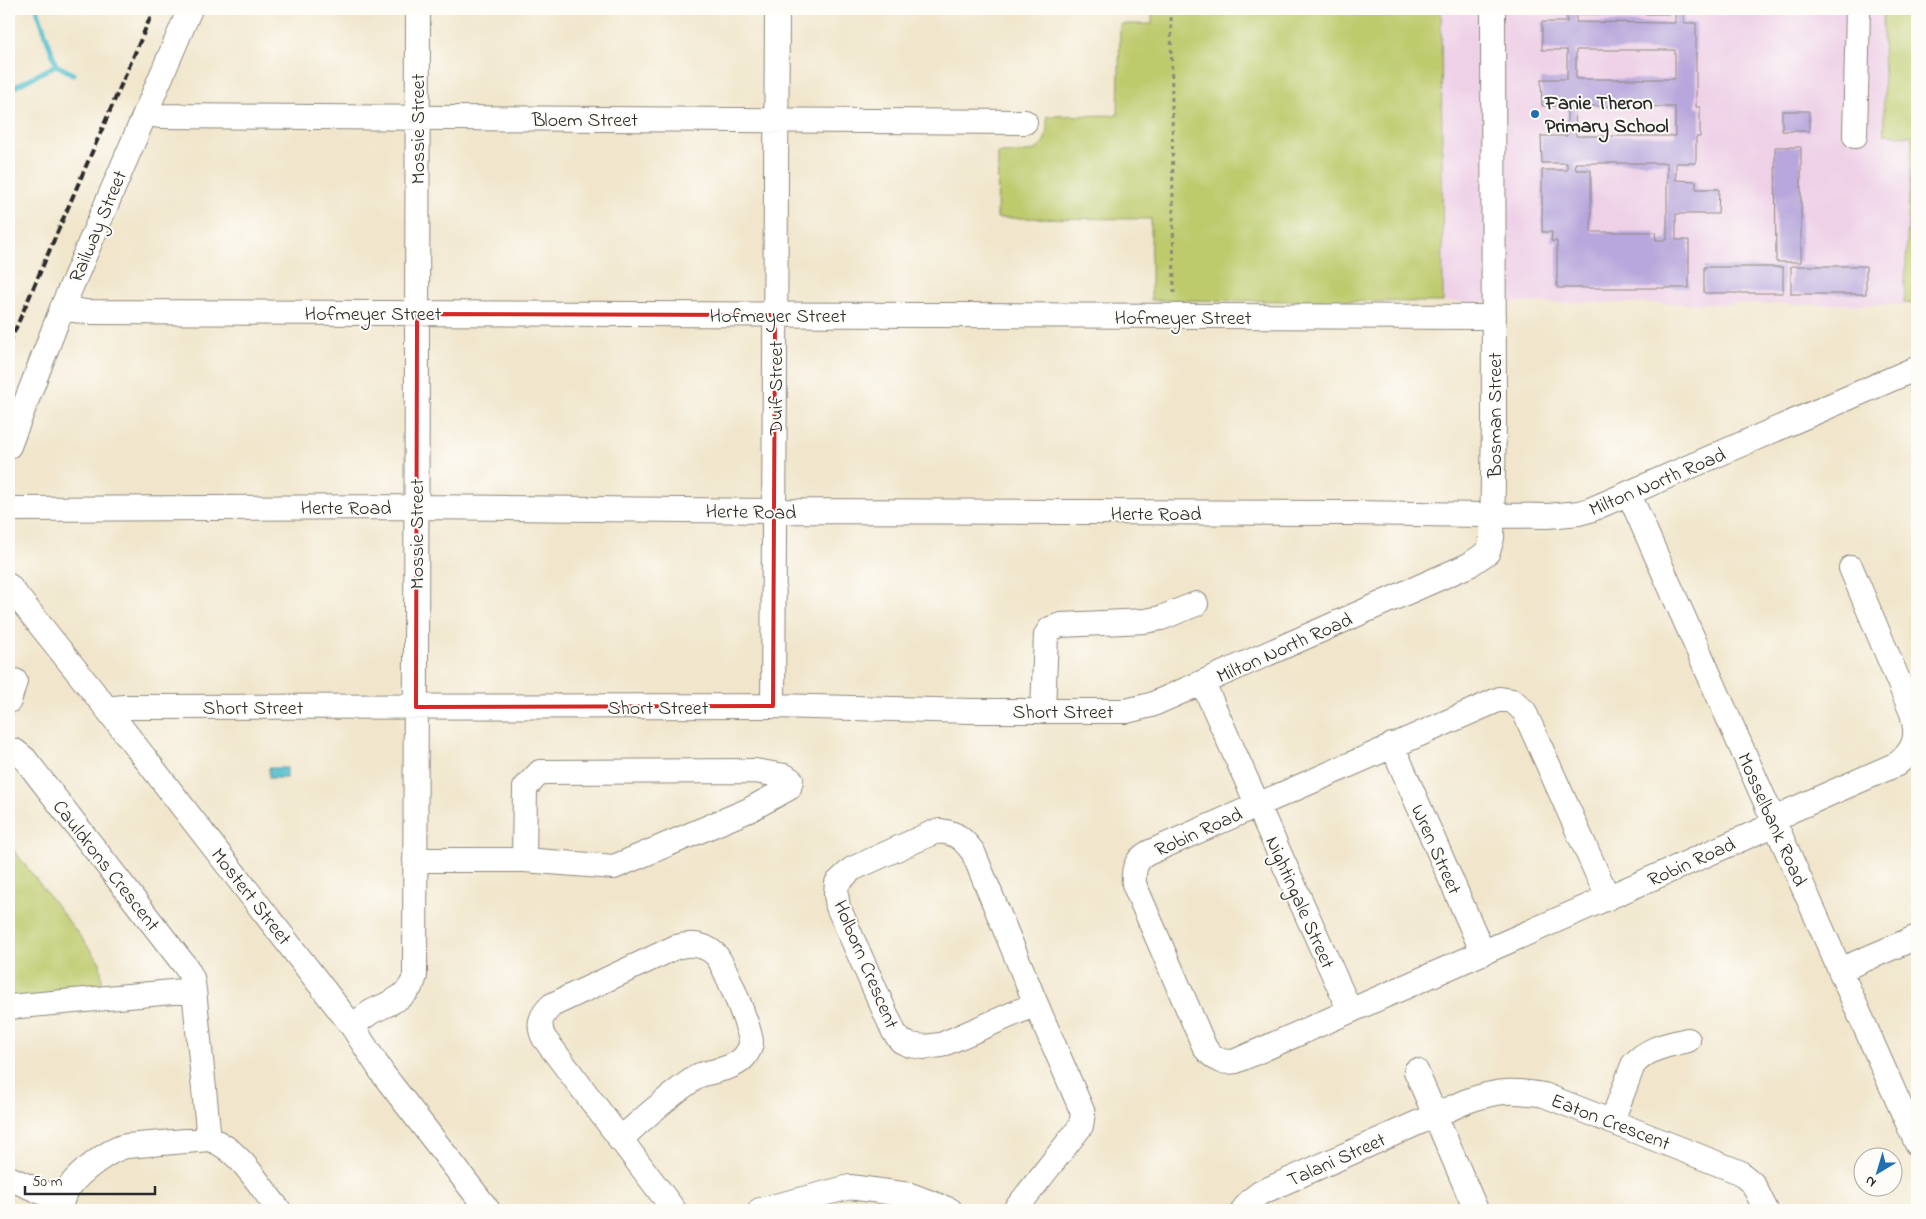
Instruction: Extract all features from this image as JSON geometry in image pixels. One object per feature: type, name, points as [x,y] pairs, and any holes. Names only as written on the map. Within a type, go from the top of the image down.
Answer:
[{"type":"street","name":"Railway Street","points":[[9,446],[62,308],[190,9]]},
{"type":"street","name":"Mossie Street","points":[[352,1026],[369,1014],[403,996],[415,976],[418,9]]},
{"type":"street","name":"Duif Street","points":[[773,706],[776,9]]},
{"type":"street","name":"Bosman Street","points":[[1493,9],[1493,514]]},
{"type":"street","points":[[1855,136],[1858,9]]},
{"type":"street","name":"Bloem Street","points":[[145,113],[160,116],[1025,122]]},
{"type":"street","name":"Hofmeyer Street","points":[[62,308],[86,312],[1494,317]]},
{"type":"street","name":"Milton North Road","points":[[1203,683],[1469,565],[1482,557],[1490,547],[1493,514],[1522,516],[1579,513],[1629,494],[1917,368]]},
{"type":"street","name":"Mosselbank Road","points":[[1629,494],[1917,1144]]},
{"type":"street","name":"Herte Road","points":[[9,509],[416,507],[774,511],[1493,514]]},
{"type":"street","name":"Robin Road","points":[[1608,898],[1524,711],[1507,699],[1492,701],[1148,852],[1137,862],[1133,873],[1134,884],[1205,1048],[1210,1055],[1222,1062],[1236,1061],[1483,953],[1608,898],[1762,830],[1790,811],[1898,764],[1905,758],[1916,740],[1917,731],[1912,713],[1851,568]]},
{"type":"street","name":"Mostert Street","points":[[9,586],[107,709],[352,1026],[383,1074],[488,1210]]},
{"type":"street","points":[[1043,710],[1046,635],[1050,629],[1061,625],[1144,621],[1161,618],[1196,604]]},
{"type":"street","name":"Short Street","points":[[107,709],[124,707],[773,706],[972,711],[1126,712],[1151,705],[1203,683]]},
{"type":"street","name":"Nightingale Street","points":[[1203,683],[1350,1011]]},
{"type":"street","name":"Wren Street","points":[[1392,745],[1483,953]]},
{"type":"street","name":"Cauldrons Crescent","points":[[9,750],[15,751],[25,759],[192,978],[209,1139]]},
{"type":"street","points":[[415,860],[524,860],[614,866],[749,810],[789,788],[791,780],[785,776],[755,771],[540,772],[533,777],[525,788],[524,860]]},
{"type":"street","name":"Holborn Crescent","points":[[1015,1210],[1081,1126],[1083,1114],[973,852],[960,836],[947,832],[932,833],[852,869],[837,883],[838,907],[885,1016],[894,1032],[902,1041],[910,1045],[924,1047],[942,1045],[1036,1004]]},
{"type":"street","points":[[1840,970],[1917,937]]},
{"type":"street","points":[[620,1140],[652,1110],[698,1076],[732,1066],[742,1060],[750,1048],[751,1043],[746,1026],[723,965],[715,954],[702,946],[685,944],[676,947],[552,1005],[542,1016],[540,1030],[544,1038],[620,1140],[674,1210]]},
{"type":"street","points":[[9,1007],[194,990]]},
{"type":"street","points":[[1612,1121],[1634,1065],[1639,1058],[1651,1050],[1688,1040]]},
{"type":"street","points":[[1416,1071],[1476,1210]]},
{"type":"street","name":"Eaton Crescent","points":[[1436,1116],[1466,1101],[1488,1094],[1514,1090],[1544,1095],[1739,1172],[1753,1184],[1766,1210]]},
{"type":"street","name":"Talani Street","points":[[1243,1210],[1250,1200],[1260,1192],[1436,1116]]},
{"type":"street","points":[[9,1178],[60,1205],[75,1179],[116,1149],[127,1146],[209,1139],[222,1144],[234,1153],[279,1210]]},
{"type":"street","points":[[760,1210],[850,1187],[910,1195],[950,1210]]},
{"type":"path","points":[[1171,9],[1175,317]]},
{"type":"highlighted area","points":[[417,314],[775,315],[773,706],[416,707]]},
{"type":"shaded area","name":"Fanie Theron Primary School","points":[[1152,9],[1917,9],[1917,305],[1151,300]]},
{"type":"green space","points":[[1152,9],[1441,9],[1443,302],[1151,300],[1151,219],[997,218],[998,153],[1020,153],[1036,149],[1045,139],[1047,116],[1118,115],[1120,24],[1152,24]]},
{"type":"green space","points":[[1883,9],[1917,9],[1917,304],[1904,303],[1912,136],[1884,134]]},
{"type":"green space","points":[[9,844],[100,962],[103,991],[9,1000]]},
{"type":"water","points":[[269,768],[287,768],[287,778],[269,778]]},
{"type":"building","points":[[1567,9],[1602,9],[1602,14],[1576,14],[1576,22],[1675,23],[1675,9],[1684,9],[1684,23],[1696,23],[1696,107],[1700,107],[1700,137],[1696,137],[1696,163],[1676,163],[1676,180],[1696,181],[1696,189],[1719,189],[1718,214],[1676,214],[1676,240],[1689,240],[1689,288],[1557,288],[1557,241],[1551,241],[1552,232],[1542,232],[1542,170],[1567,170],[1567,163],[1542,163],[1541,136],[1567,136],[1567,106],[1542,106],[1541,79],[1567,79],[1567,50],[1542,50],[1542,22],[1567,22]],"holes":[[[1576,50],[1675,50],[1675,79],[1576,79]],[[1575,106],[1675,107],[1675,136],[1576,136]],[[1575,163],[1667,163],[1667,240],[1656,240],[1655,232],[1591,232],[1591,170],[1576,170]]]},
{"type":"building","points":[[1645,9],[1669,9],[1669,14],[1645,14]]},
{"type":"building","points":[[1782,111],[1809,111],[1809,131],[1782,131]]},
{"type":"building","points":[[1775,147],[1801,147],[1801,262],[1776,262]]},
{"type":"building","points":[[1791,266],[1866,266],[1866,294],[1791,294]]},
{"type":"building","points":[[1704,267],[1783,267],[1783,293],[1704,293]]},
{"type":"waterway","points":[[37,9],[56,65],[73,74]]},
{"type":"waterway","points":[[9,90],[56,65]]},
{"type":"railway","points":[[9,344],[154,9]]},
{"type":"place","name":"Fanie Theron Primary School","points":[[1535,114]]}]
